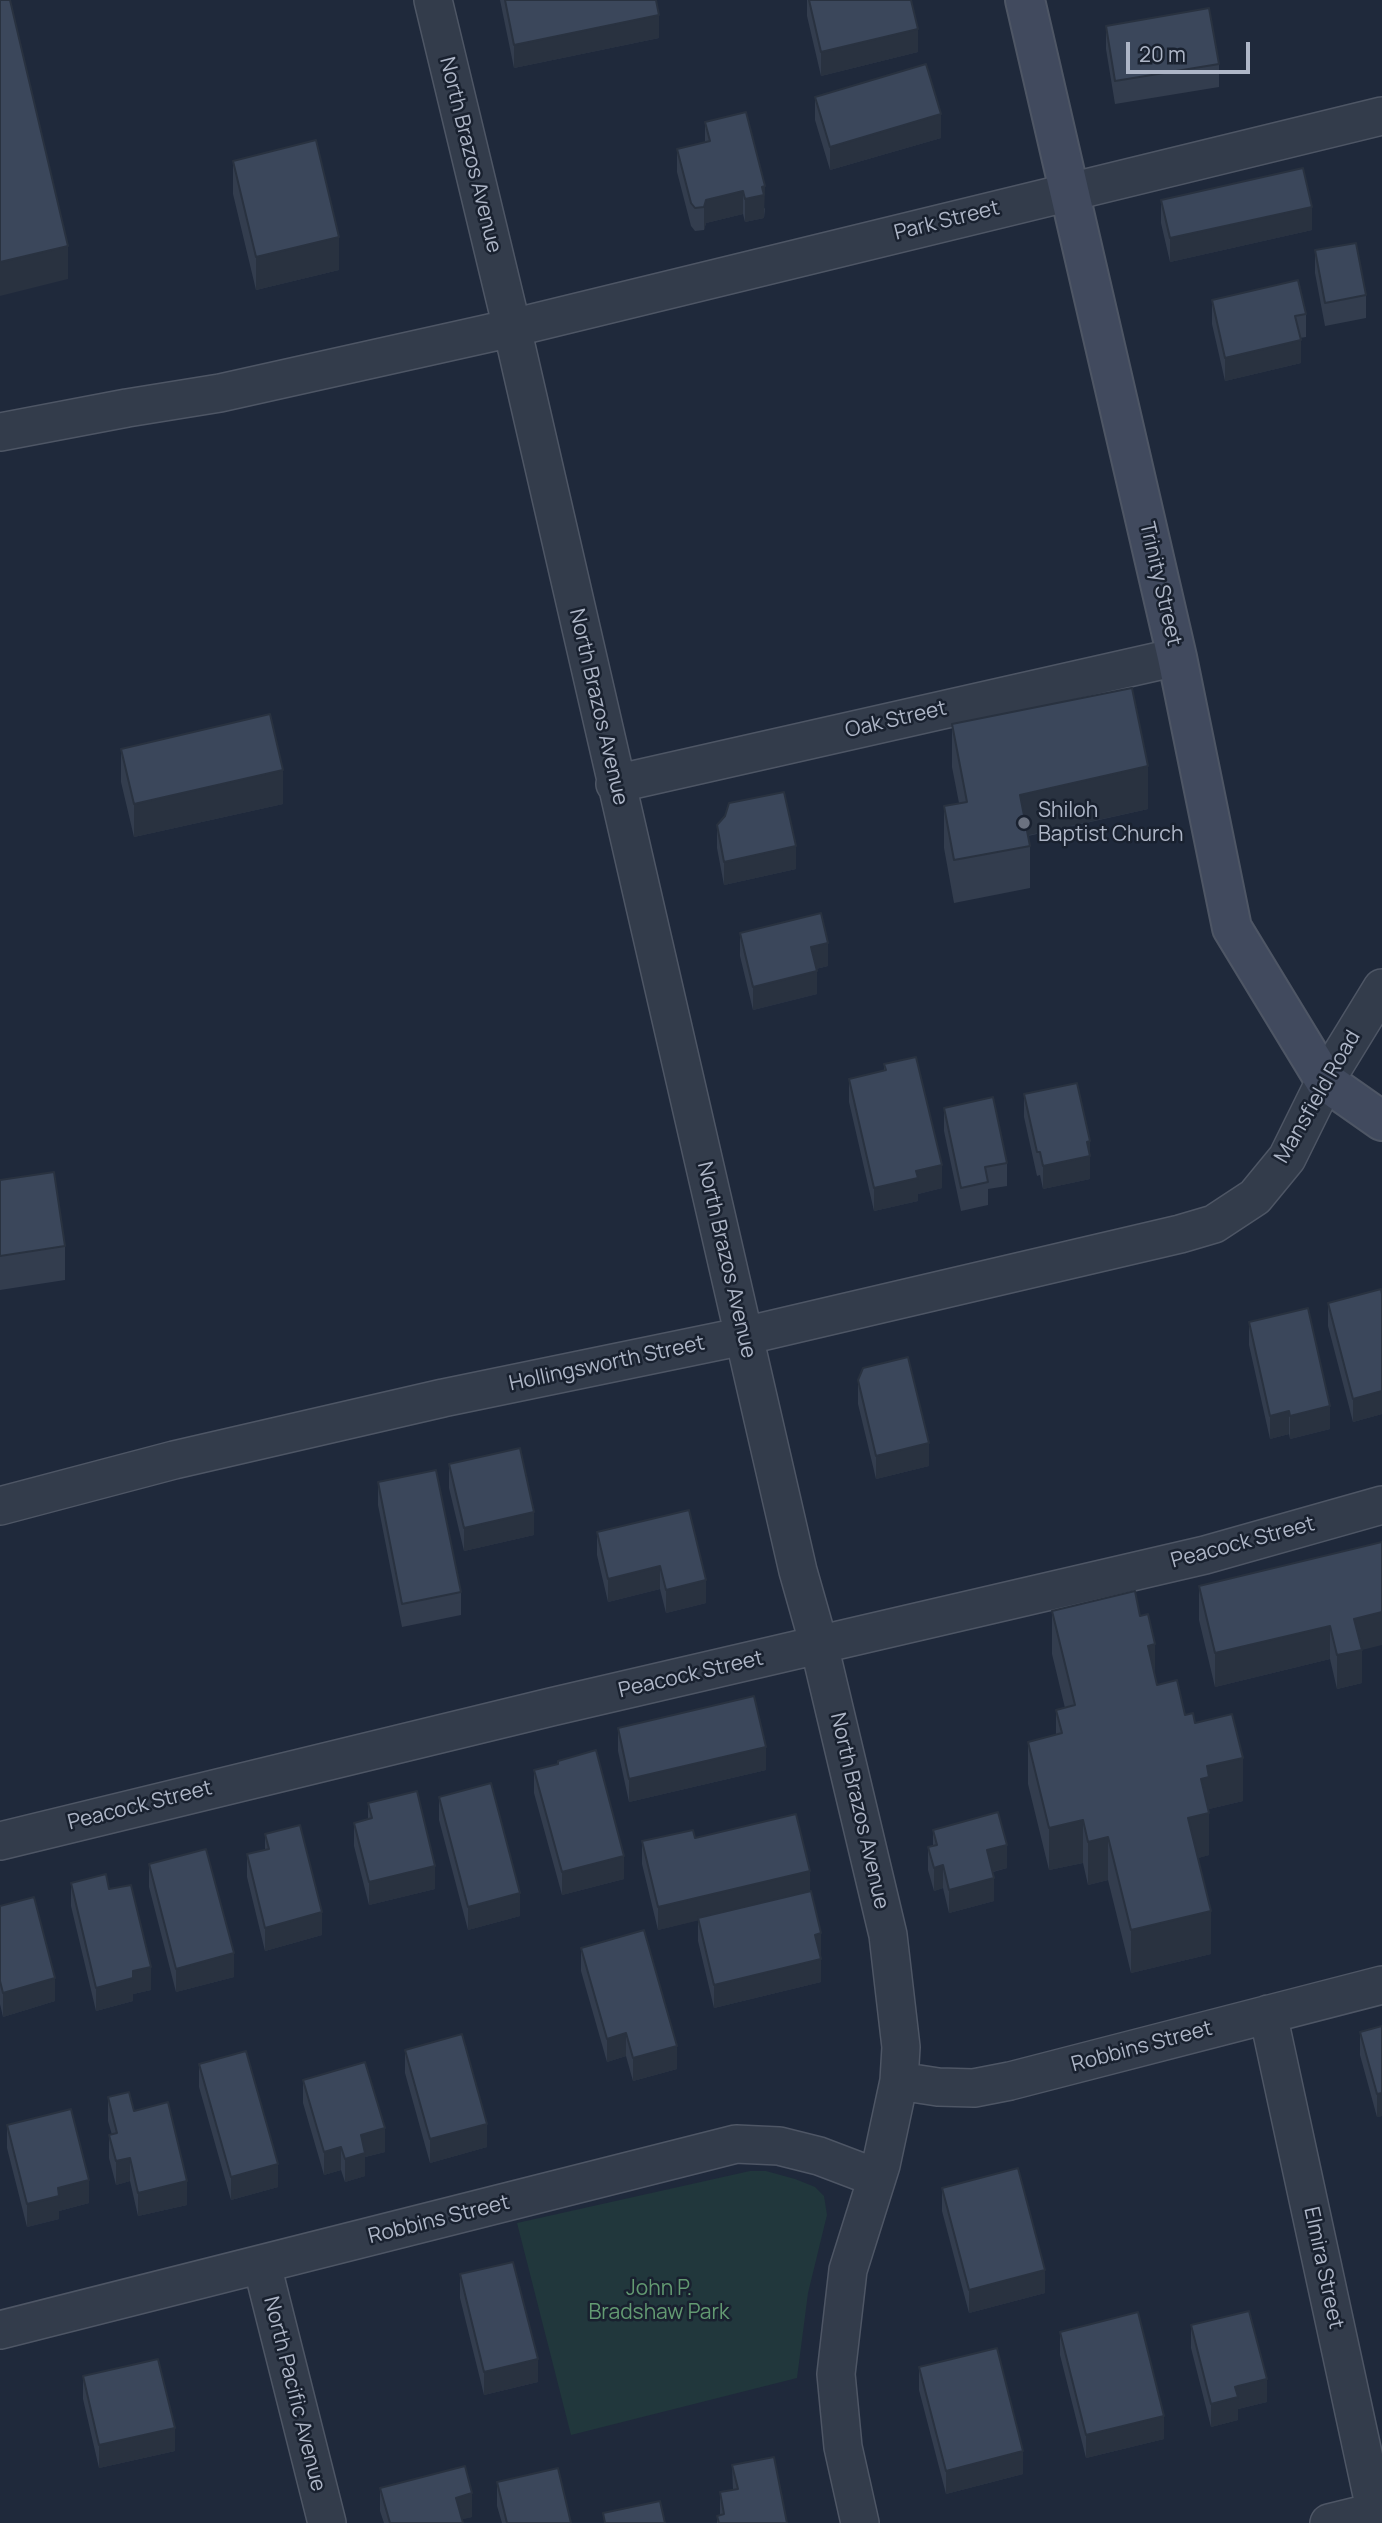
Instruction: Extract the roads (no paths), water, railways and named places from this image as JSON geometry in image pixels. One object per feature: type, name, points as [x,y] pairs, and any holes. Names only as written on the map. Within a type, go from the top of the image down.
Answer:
[{"type":"street","name":"North Brazos Avenue","points":[[433,0],[512,328],[795,1558],[819,1645],[888,1935],[900,2035],[899,2081],[877,2178],[848,2270],[836,2374],[844,2447],[860,2523]]},
{"type":"street","name":"Trinity Street","points":[[1025,0],[1177,657],[1232,928],[1325,1081],[1382,1121]]},
{"type":"street","name":"Park Street","points":[[0,432],[220,393],[512,328],[1382,116]]},
{"type":"street","name":"Oak Street","points":[[615,784],[1177,657]]},
{"type":"street","name":"Mansfield Road","points":[[1213,1224],[1255,1197],[1287,1158],[1325,1081],[1382,988]]},
{"type":"street","name":"Hollingsworth Street","points":[[0,1506],[174,1460],[443,1398],[744,1336],[1213,1224]]},
{"type":"street","name":"Peacock Street","points":[[0,1841],[481,1724],[1205,1555],[1382,1505]]},
{"type":"street","name":"Robbins Street","points":[[899,2081],[938,2087],[974,2088],[1010,2081],[1382,1985]]},
{"type":"street","name":"Elmira Street","points":[[1268,2014],[1379,2515]]},
{"type":"street","name":"Robbins Street","points":[[0,2330],[736,2144],[779,2146],[820,2156],[877,2178]]},
{"type":"street","name":"North Pacific Avenue","points":[[262,2265],[327,2523]]},
{"type":"street","points":[[1329,2523],[1379,2515]]},
{"type":"place","name":"Shiloh Baptist Church","points":[[1024,823]]},
{"type":"park label","name":"John P. Bradshaw Park","points":[[659,2301]]}]
